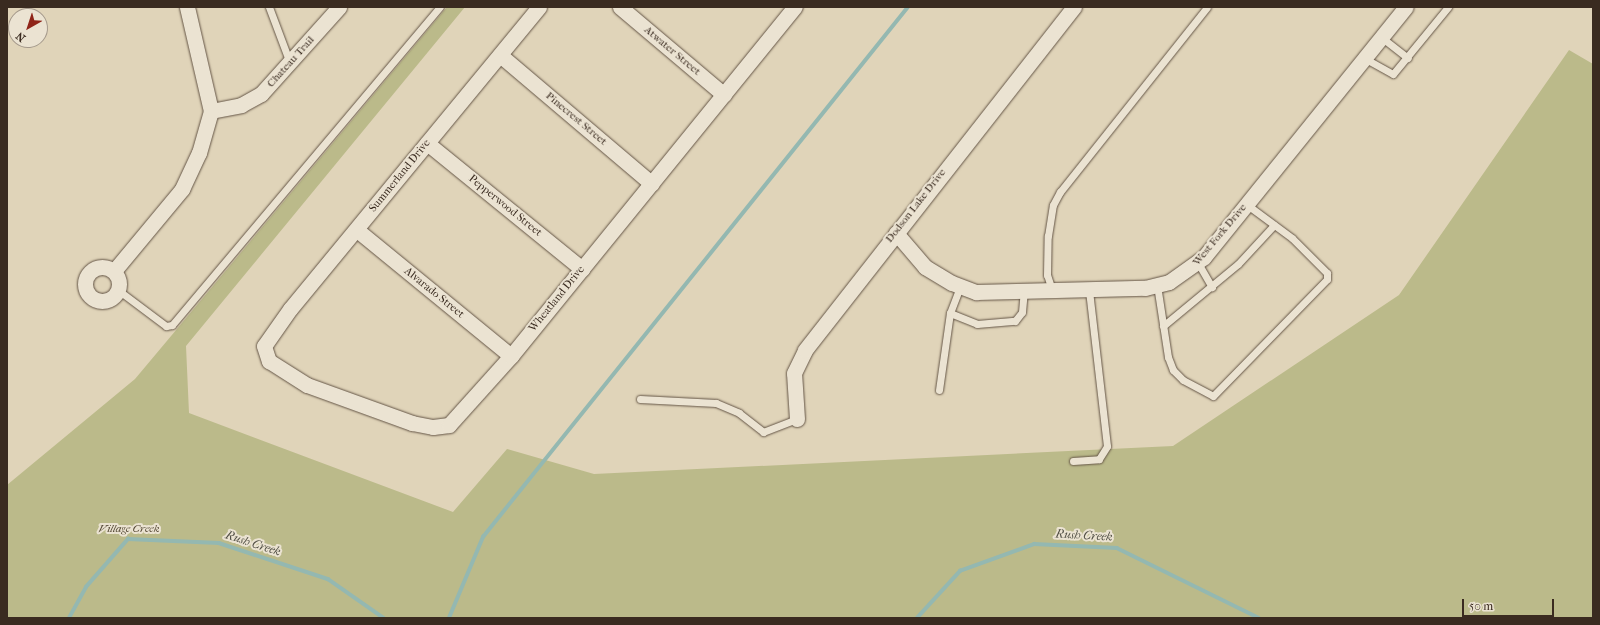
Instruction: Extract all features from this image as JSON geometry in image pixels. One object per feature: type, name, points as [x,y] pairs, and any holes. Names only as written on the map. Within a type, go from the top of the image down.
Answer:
[{"type":"street","points":[[114,271],[182,189],[199,152],[211,111],[187,7]]},
{"type":"street","name":"Chateau Trail","points":[[211,111],[242,105],[261,94],[290,64],[339,7]]},
{"type":"street","name":"Summerland Drive","points":[[264,346],[427,142],[539,7]]},
{"type":"street","name":"Atwater Street","points":[[620,7],[724,95]]},
{"type":"street","name":"Dodson Lake Drive","points":[[796,419],[794,373],[805,350],[1074,7]]},
{"type":"street","name":"West Fork Drive","points":[[896,233],[925,267],[960,286],[976,292],[1090,290],[1157,285],[1169,282],[1198,263],[1406,7]]},
{"type":"street","name":"Wheatland Drive","points":[[264,346],[270,361],[307,385],[433,427],[449,425],[458,420],[652,184],[793,8]]},
{"type":"street","name":"Pinecrest Street","points":[[500,55],[652,184]]},
{"type":"street","name":"Pepperwood Street","points":[[427,142],[582,269]]},
{"type":"street","name":"Alvarado Street","points":[[356,230],[511,356]]},
{"type":"street","points":[[95,268],[114,271],[118,290],[103,301],[90,296],[85,284],[95,268]]},
{"type":"lane","points":[[269,7],[290,64]]},
{"type":"lane","points":[[118,290],[166,326],[172,325],[440,7]]},
{"type":"lane","points":[[1052,291],[1048,275],[1048,236],[1053,205],[1060,192],[1207,7]]},
{"type":"lane","points":[[1364,58],[1393,74],[1408,58],[1448,7]]},
{"type":"lane","points":[[1381,37],[1408,58]]},
{"type":"lane","points":[[1157,285],[1163,326],[1173,370],[1183,380],[1213,396],[1327,279],[1327,273],[1274,225],[1246,204]]},
{"type":"lane","points":[[1163,326],[1212,287],[1274,225]]},
{"type":"lane","points":[[1198,263],[1212,287]]},
{"type":"lane","points":[[939,390],[950,313],[960,286]]},
{"type":"lane","points":[[1073,462],[1099,459],[1107,446],[1090,290]]},
{"type":"lane","points":[[950,313],[977,324],[1014,321],[1022,312],[1024,291]]},
{"type":"lane","points":[[640,399],[716,403],[739,413],[763,432],[796,419]]},
{"type":"green space","name":"Village Creek","points":[[447,7],[465,7],[186,346],[189,413],[453,512],[507,449],[594,474],[1173,446],[1399,295],[1569,50],[1593,64],[1593,618],[7,618],[7,485],[135,379]]},
{"type":"waterway","points":[[449,618],[483,537],[908,7]]},
{"type":"waterway","name":"Rush Creek","points":[[69,618],[86,587],[128,539],[219,543],[328,579],[384,618]]},
{"type":"waterway","name":"Rush Creek","points":[[917,618],[960,571],[1034,544],[1117,548],[1259,618]]}]
